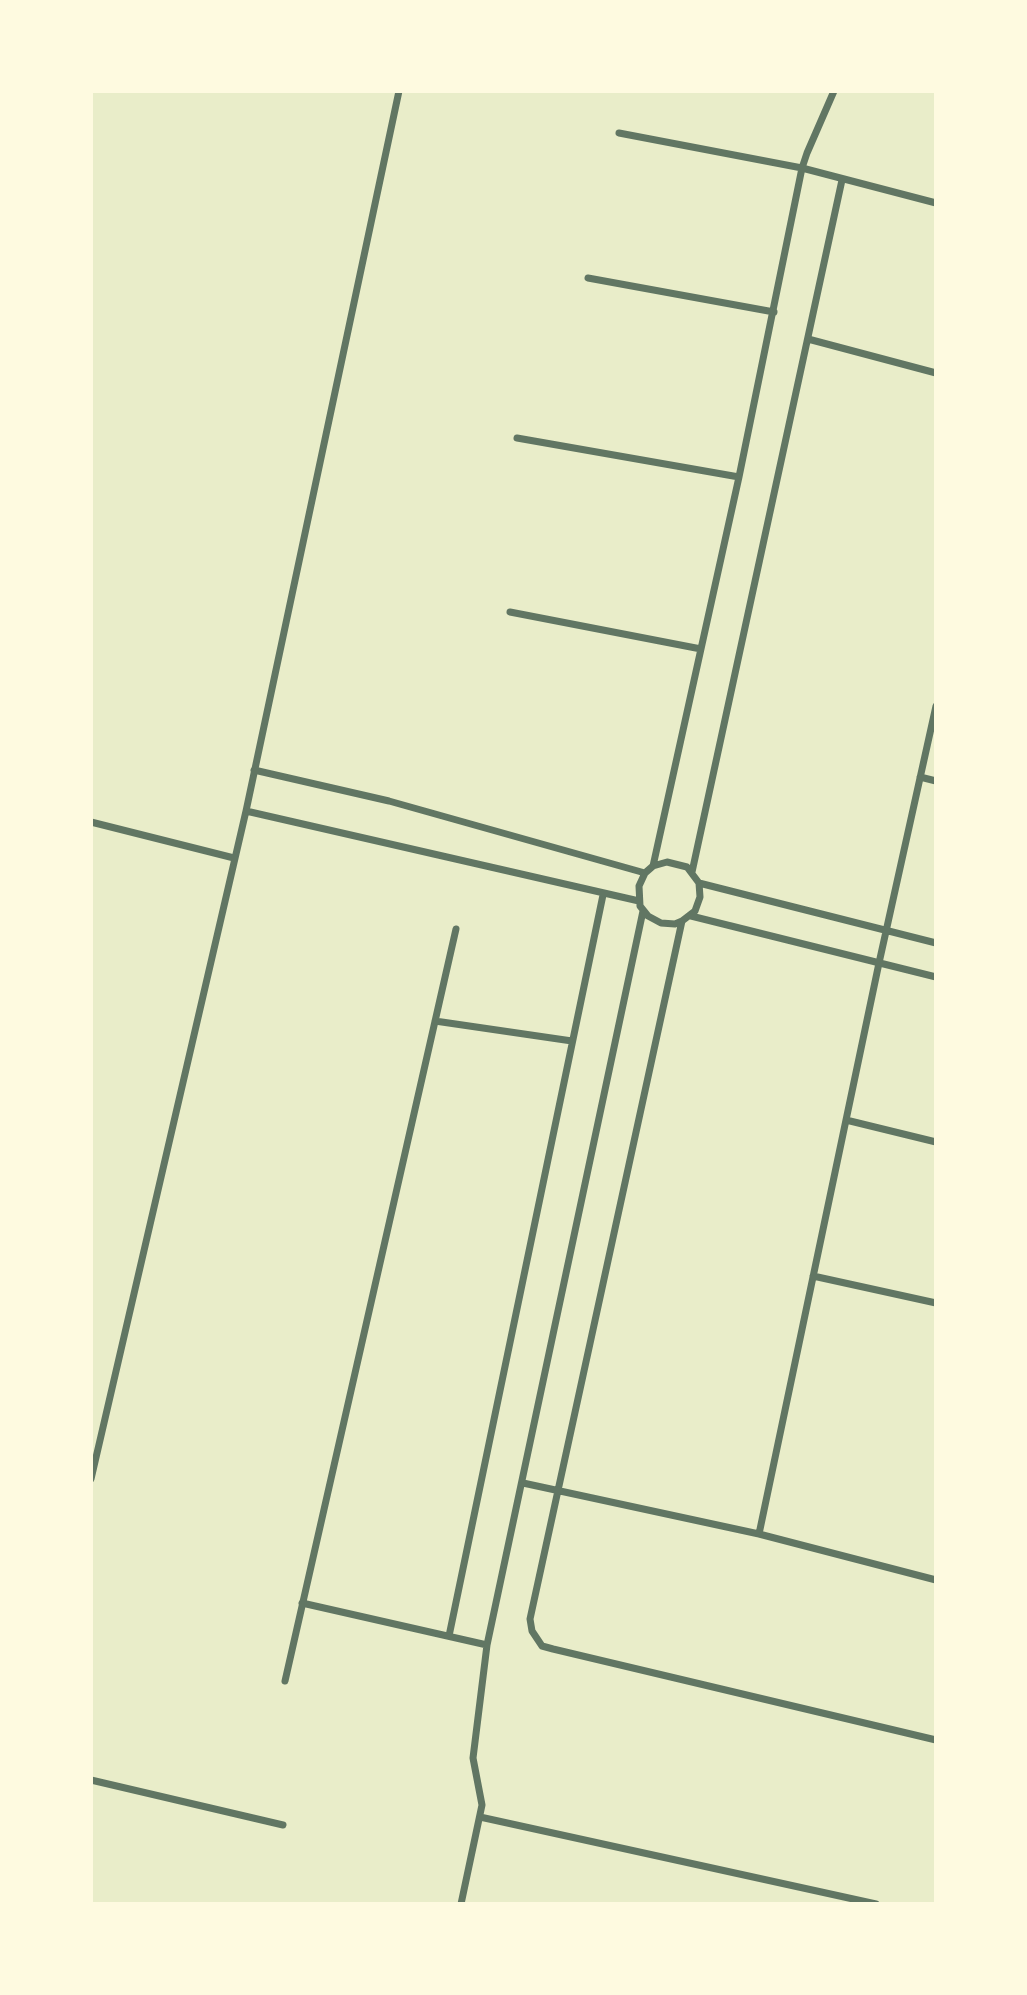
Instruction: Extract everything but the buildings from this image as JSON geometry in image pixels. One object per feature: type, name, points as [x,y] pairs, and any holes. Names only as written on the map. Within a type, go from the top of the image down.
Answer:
[{"type":"street","points":[[91,1479],[246,811],[399,91]]},
{"type":"street","points":[[653,866],[739,477],[803,168],[834,91]]},
{"type":"street","points":[[619,133],[803,168],[936,203]]},
{"type":"street","points":[[692,872],[842,180]]},
{"type":"street","points":[[588,278],[774,312]]},
{"type":"street","points":[[808,339],[936,373]]},
{"type":"street","points":[[517,438],[739,477]]},
{"type":"street","points":[[510,612],[701,649]]},
{"type":"street","points":[[759,1534],[936,706]]},
{"type":"street","points":[[254,770],[389,802],[645,873]]},
{"type":"street","points":[[920,777],[936,781]]},
{"type":"street","points":[[246,811],[639,901]]},
{"type":"street","points":[[91,822],[234,858]]},
{"type":"street","points":[[674,862],[692,872],[699,883],[700,897],[691,916],[675,924],[661,923],[654,921],[643,911],[639,901],[639,886],[645,873],[653,866],[674,862]]},
{"type":"street","points":[[699,883],[936,943]]},
{"type":"street","points":[[449,1636],[603,894]]},
{"type":"street","points":[[461,1904],[480,1817],[481,1794],[473,1758],[487,1645],[643,911]]},
{"type":"street","points":[[691,916],[936,977]]},
{"type":"street","points":[[682,921],[530,1619],[532,1631],[542,1646],[936,1740]]},
{"type":"street","points":[[285,1681],[456,929]]},
{"type":"street","points":[[435,1021],[572,1041]]},
{"type":"street","points":[[846,1121],[936,1142]]},
{"type":"street","points":[[813,1276],[936,1303]]},
{"type":"street","points":[[523,1483],[759,1534],[936,1580]]},
{"type":"street","points":[[302,1603],[487,1645]]},
{"type":"street","points":[[91,1780],[283,1825]]},
{"type":"street","points":[[480,1817],[876,1904]]}]
